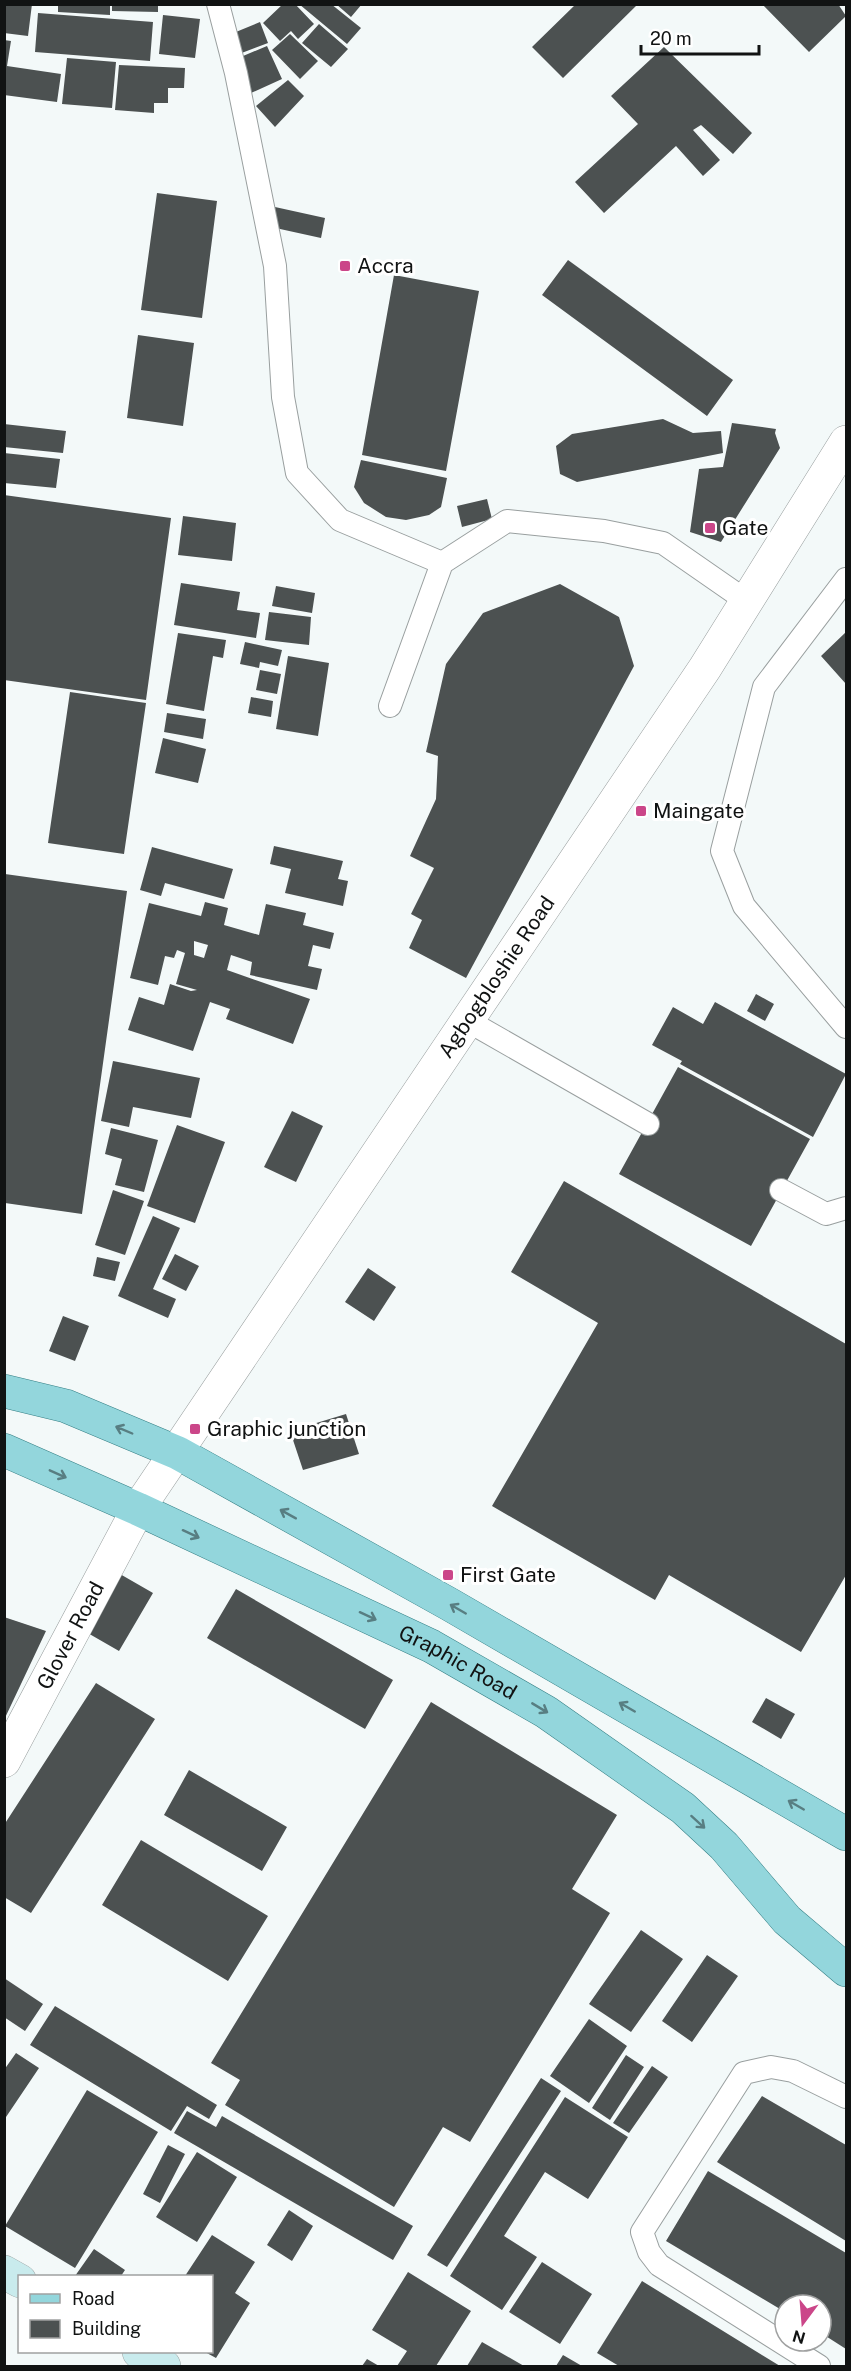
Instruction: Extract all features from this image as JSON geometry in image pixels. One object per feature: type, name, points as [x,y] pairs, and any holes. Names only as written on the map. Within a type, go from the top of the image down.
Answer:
[{"type":"main road","points":[[4,1391],[66,1406],[178,1453],[449,1604],[846,1834]]},
{"type":"main road","name":"Graphic Road","points":[[4,1450],[138,1509],[431,1646],[546,1712],[683,1808],[724,1846],[787,1920],[846,1970]]},
{"type":"street","name":"Agbogbloshie Road","points":[[138,1509],[178,1453],[748,602],[846,442]]},
{"type":"street","name":"Glover Road","points":[[4,1761],[138,1509]]},
{"type":"street","points":[[4,2272],[18,2280]]},
{"type":"street","points":[[141,2353],[164,2367]]},
{"type":"lane","points":[[218,4],[236,73],[275,266],[283,397],[297,473],[340,520],[442,563]]},
{"type":"lane","points":[[390,706],[442,563],[507,521],[604,531],[663,543],[748,602]]},
{"type":"lane","points":[[846,579],[764,687],[722,851],[744,906],[846,1027]]},
{"type":"lane","points":[[468,1021],[648,1124]]},
{"type":"lane","points":[[781,1190],[826,1214],[846,1208]]},
{"type":"lane","points":[[819,2367],[659,2265],[649,2252],[642,2232],[744,2073],[771,2067],[793,2071],[846,2097]]},
{"type":"building","points":[[4,4],[32,4],[28,36],[4,33]]},
{"type":"building","points":[[58,4],[110,4],[110,15],[58,12]]},
{"type":"building","points":[[112,4],[158,4],[158,12],[112,11]]},
{"type":"building","points":[[283,4],[295,4],[314,24],[298,39],[291,31],[280,41],[263,23]]},
{"type":"building","points":[[299,4],[331,4],[361,28],[347,44]]},
{"type":"building","points":[[336,4],[362,4],[351,17]]},
{"type":"building","points":[[576,4],[638,4],[563,78],[532,47]]},
{"type":"building","points":[[762,4],[838,4],[846,16],[809,52]]},
{"type":"building","points":[[38,13],[153,22],[150,61],[35,52]]},
{"type":"building","points":[[163,15],[200,19],[195,58],[159,54]]},
{"type":"building","points":[[260,22],[268,43],[239,54],[231,34]]},
{"type":"building","points":[[319,24],[348,49],[331,67],[302,43]]},
{"type":"building","points":[[290,34],[318,61],[300,79],[272,50]]},
{"type":"building","points":[[4,40],[11,41],[7,66],[61,74],[57,102],[4,95]]},
{"type":"building","points":[[267,46],[282,79],[251,93],[236,59]]},
{"type":"building","points":[[664,47],[752,133],[733,154],[701,125],[693,130],[720,160],[703,176],[676,146],[604,213],[575,182],[638,124],[611,96]]},
{"type":"building","points":[[67,58],[116,62],[112,108],[62,104]]},
{"type":"building","points":[[119,65],[185,68],[184,88],[168,88],[168,103],[154,103],[154,113],[115,110]]},
{"type":"building","points":[[288,80],[304,96],[275,127],[256,106]]},
{"type":"building","points":[[157,193],[217,201],[202,318],[141,310]]},
{"type":"building","points":[[275,207],[325,218],[321,238],[271,227]]},
{"type":"building","points":[[568,260],[733,380],[707,416],[542,295]]},
{"type":"building","points":[[394,275],[479,291],[446,471],[362,455]]},
{"type":"building","points":[[138,335],[194,343],[183,426],[127,418]]},
{"type":"building","points":[[663,419],[693,433],[721,431],[723,453],[577,482],[560,474],[556,446],[572,434]]},
{"type":"building","points":[[732,423],[776,429],[775,433],[780,448],[721,542],[690,532],[699,469],[723,467]]},
{"type":"building","points":[[4,424],[66,431],[63,453],[4,447]]},
{"type":"building","points":[[4,453],[60,459],[56,488],[4,483]]},
{"type":"building","points":[[361,460],[447,478],[441,507],[429,515],[406,520],[386,517],[364,503],[354,487]]},
{"type":"building","points":[[4,495],[171,518],[146,700],[4,680]]},
{"type":"building","points":[[487,499],[492,519],[462,527],[457,506]]},
{"type":"building","points":[[183,516],[236,523],[232,561],[178,555]]},
{"type":"building","points":[[181,583],[240,592],[237,610],[260,613],[256,638],[174,625]]},
{"type":"building","points":[[560,584],[619,617],[634,666],[466,978],[409,948],[422,920],[411,914],[434,868],[410,856],[436,799],[438,756],[426,752],[446,664],[483,613]]},
{"type":"building","points":[[276,586],[315,593],[312,613],[272,606]]},
{"type":"building","points":[[269,612],[311,617],[309,645],[265,640]]},
{"type":"building","points":[[846,632],[846,684],[821,656]]},
{"type":"building","points":[[178,633],[226,640],[223,658],[213,656],[204,711],[166,704]]},
{"type":"building","points":[[245,642],[282,650],[278,666],[260,662],[259,668],[240,664]]},
{"type":"building","points":[[288,656],[329,663],[318,736],[276,729]]},
{"type":"building","points":[[260,670],[281,674],[277,694],[256,690]]},
{"type":"building","points":[[70,692],[146,703],[124,854],[48,843]]},
{"type":"building","points":[[251,697],[273,701],[271,717],[248,713]]},
{"type":"building","points":[[167,713],[206,719],[203,739],[164,732]]},
{"type":"building","points":[[163,738],[206,749],[198,783],[155,773]]},
{"type":"building","points":[[274,846],[343,861],[338,879],[348,881],[343,906],[285,893],[291,869],[270,864]]},
{"type":"building","points":[[152,847],[233,869],[224,899],[165,883],[161,896],[140,890]]},
{"type":"building","points":[[5,874],[127,891],[82,1214],[5,1203]]},
{"type":"building","points":[[205,902],[228,908],[224,925],[259,935],[266,904],[306,913],[303,925],[334,933],[330,949],[313,945],[308,966],[322,969],[317,990],[250,975],[252,962],[231,955],[227,970],[310,999],[293,1044],[226,1019],[230,1009],[210,1002],[193,1051],[128,1030],[139,997],[164,1005],[170,984],[191,991],[197,990],[176,984],[185,953],[177,950],[174,958],[165,956],[158,985],[130,978],[149,903],[201,916]],"holes":[[[194,941],[208,945],[204,958],[194,955]]]},
{"type":"building","points":[[756,994],[774,1004],[765,1021],[747,1011]]},
{"type":"building","points":[[715,1002],[846,1074],[813,1137],[680,1064],[682,1061],[652,1045],[673,1007],[703,1024]]},
{"type":"building","points":[[113,1061],[200,1078],[191,1118],[133,1107],[129,1127],[101,1121]]},
{"type":"building","points":[[678,1067],[810,1139],[751,1246],[619,1174]]},
{"type":"building","points":[[292,1111],[323,1126],[296,1182],[264,1167]]},
{"type":"building","points":[[177,1125],[225,1142],[195,1223],[147,1206]]},
{"type":"building","points":[[111,1128],[158,1140],[144,1192],[115,1185],[122,1159],[105,1154]]},
{"type":"building","points":[[564,1181],[846,1344],[846,1575],[801,1652],[669,1575],[655,1600],[492,1506],[598,1323],[511,1272]]},
{"type":"building","points":[[113,1190],[144,1201],[125,1255],[95,1245]]},
{"type":"building","points":[[153,1216],[180,1228],[153,1289],[176,1299],[168,1318],[118,1296]]},
{"type":"building","points":[[175,1254],[199,1266],[186,1291],[162,1279]]},
{"type":"building","points":[[97,1257],[120,1262],[115,1281],[93,1276]]},
{"type":"building","points":[[368,1268],[396,1287],[374,1321],[345,1302]]},
{"type":"building","points":[[63,1316],[89,1326],[75,1361],[49,1351]]},
{"type":"building","points":[[346,1414],[359,1454],[303,1470],[290,1431]]},
{"type":"building","points":[[113,1570],[153,1593],[119,1651],[79,1628]]},
{"type":"building","points":[[236,1589],[393,1680],[365,1729],[207,1638]]},
{"type":"building","points":[[4,1617],[46,1631],[4,1720]]},
{"type":"building","points":[[96,1683],[155,1719],[31,1913],[4,1897],[4,1825]]},
{"type":"building","points":[[766,1698],[795,1714],[781,1739],[752,1722]]},
{"type":"building","points":[[431,1702],[617,1815],[572,1889],[610,1913],[470,2142],[443,2127],[394,2207],[225,2105],[240,2080],[211,2063]]},
{"type":"building","points":[[189,1770],[287,1827],[262,1871],[164,1815]]},
{"type":"building","points":[[141,1840],[268,1916],[228,1981],[102,1905]]},
{"type":"building","points":[[641,1930],[683,1959],[631,2032],[589,2004]]},
{"type":"building","points":[[707,1955],[738,1976],[692,2042],[662,2021]]},
{"type":"building","points":[[4,1978],[43,2004],[25,2031],[4,2017]]},
{"type":"building","points":[[55,2006],[217,2105],[209,2119],[187,2106],[171,2131],[30,2045]]},
{"type":"building","points":[[589,2019],[627,2046],[589,2103],[550,2076]]},
{"type":"building","points":[[16,2053],[39,2068],[4,2120],[4,2070]]},
{"type":"building","points":[[626,2055],[644,2067],[610,2120],[592,2108]]},
{"type":"building","points":[[652,2066],[668,2077],[629,2133],[613,2123]]},
{"type":"building","points":[[541,2078],[561,2091],[447,2267],[427,2255]]},
{"type":"building","points":[[87,2090],[158,2132],[75,2268],[5,2226]]},
{"type":"building","points":[[762,2096],[846,2145],[846,2241],[717,2162]]},
{"type":"building","points":[[565,2097],[628,2137],[588,2199],[545,2172],[504,2236],[537,2257],[502,2310],[450,2276]]},
{"type":"building","points":[[187,2111],[216,2127],[222,2116],[413,2226],[393,2260],[174,2133]]},
{"type":"building","points":[[168,2145],[185,2154],[160,2203],[143,2194]]},
{"type":"building","points":[[197,2152],[237,2177],[197,2242],[156,2217]]},
{"type":"building","points":[[708,2171],[846,2253],[846,2349],[833,2341],[833,2293],[773,2293],[773,2305],[666,2241]]},
{"type":"building","points":[[289,2210],[313,2226],[292,2261],[267,2245]]},
{"type":"building","points":[[212,2235],[255,2262],[235,2293],[250,2303],[216,2358],[207,2353],[213,2353],[213,2275],[186,2275]]},
{"type":"building","points":[[94,2249],[125,2270],[122,2275],[76,2275]]},
{"type":"building","points":[[542,2262],[592,2294],[560,2344],[509,2312]]},
{"type":"building","points":[[408,2272],[471,2311],[436,2366],[397,2366],[407,2351],[372,2330]]},
{"type":"building","points":[[642,2281],[780,2366],[619,2366],[597,2353]]},
{"type":"building","points":[[482,2342],[524,2366],[467,2366]]},
{"type":"building","points":[[563,2355],[582,2366],[556,2366]]},
{"type":"building","points":[[367,2359],[379,2366],[362,2366]]},
{"type":"place","name":"Accra","points":[[345,266]]},
{"type":"place","name":"Gate","points":[[710,528]]},
{"type":"place","name":"Maingate","points":[[641,811]]},
{"type":"place","name":"Graphic junction","points":[[195,1429]]},
{"type":"place","name":"First Gate","points":[[448,1575]]}]
